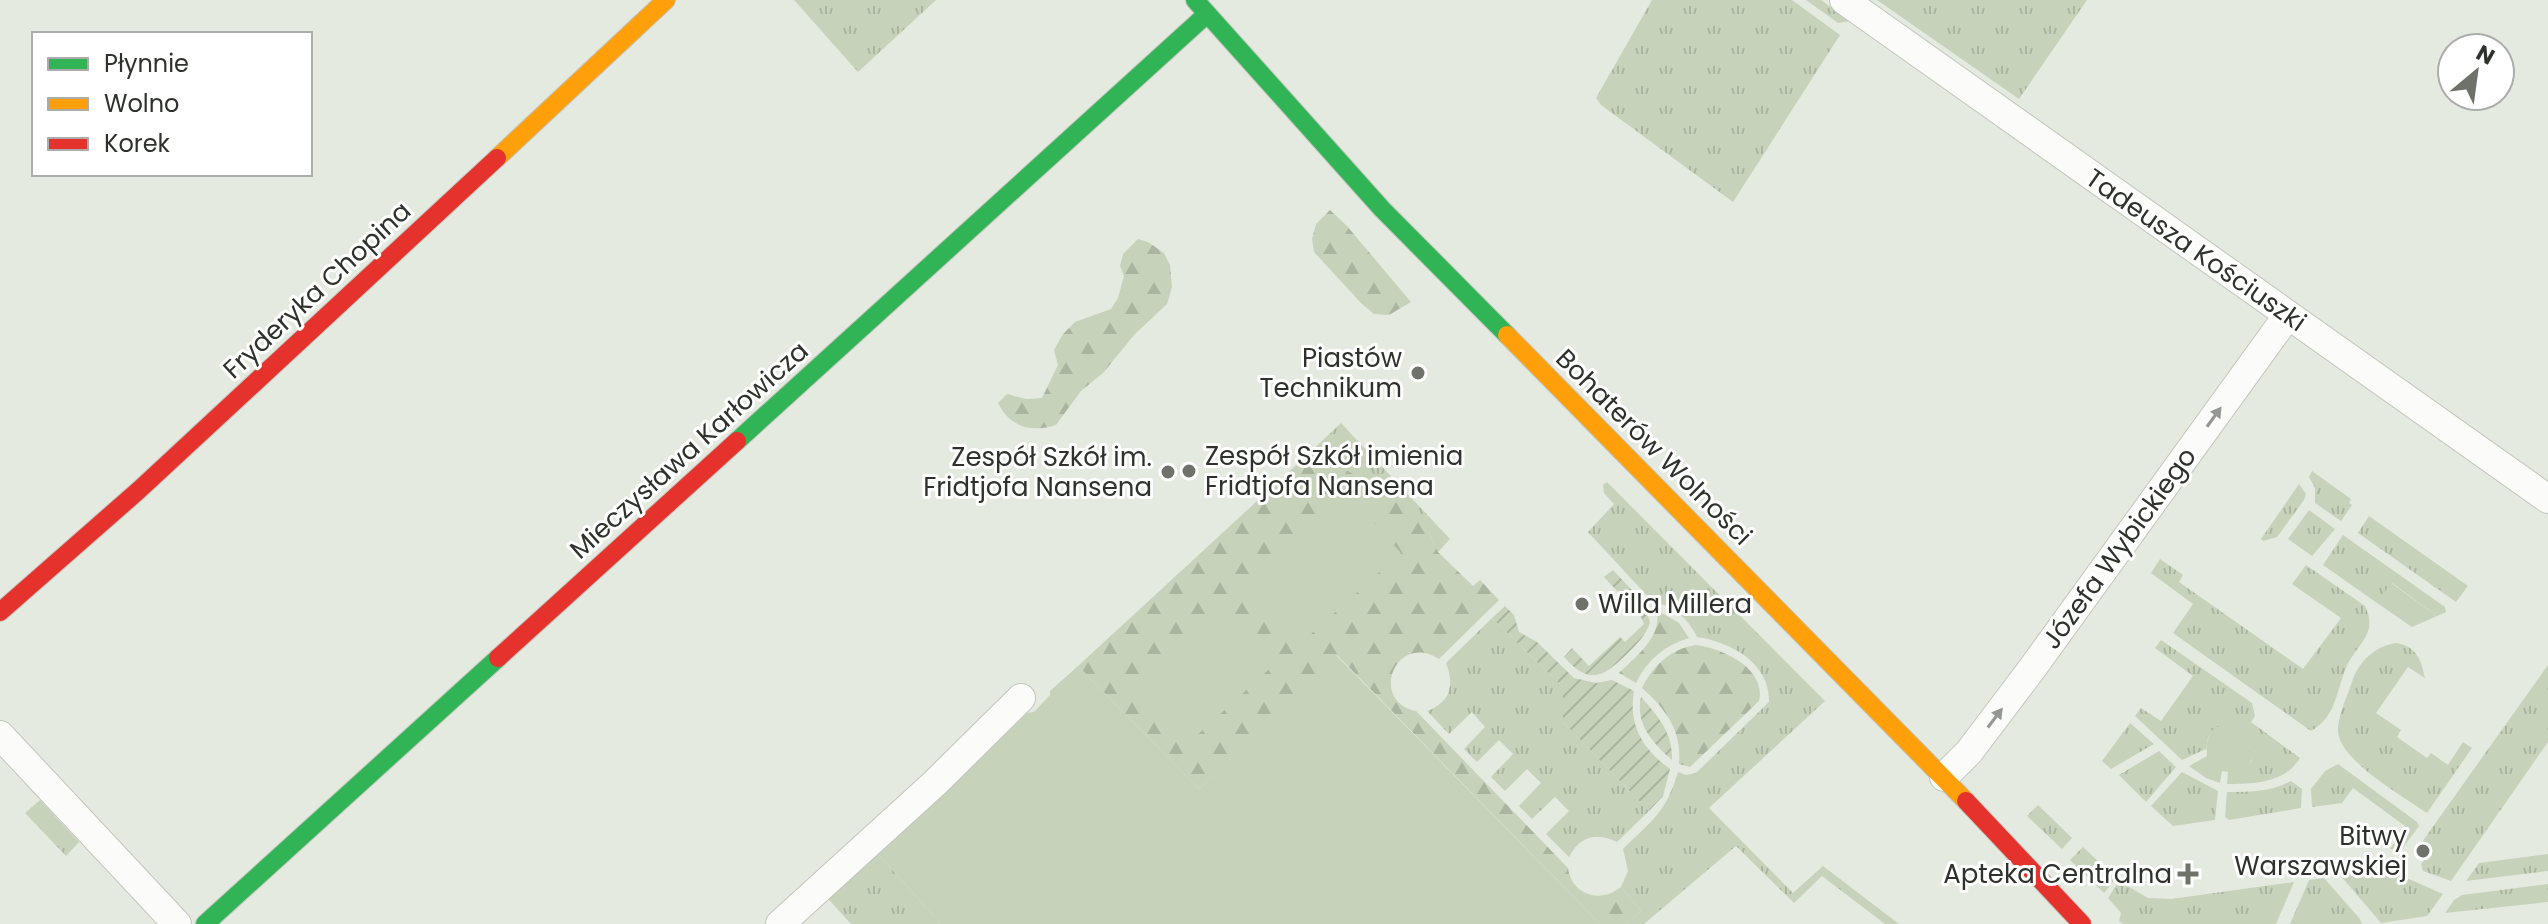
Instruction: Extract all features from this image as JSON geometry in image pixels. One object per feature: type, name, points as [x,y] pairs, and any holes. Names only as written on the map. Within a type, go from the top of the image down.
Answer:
[{"type":"street","name":"Fryderyka Chopina","points":[[0,612],[162,469],[666,0]]},
{"type":"street","name":"Tadeusza Kościuszki","points":[[1844,0],[2548,499]]},
{"type":"street","name":"Bohaterów Wolności","points":[[1201,7],[1382,209],[1944,777],[2082,924]]},
{"type":"street","name":"Mieczysława Karłowicza","points":[[205,924],[1201,7]]},
{"type":"street","name":"Józefa Wybickiego","points":[[1944,777],[1969,752],[2038,661],[2288,315]]},
{"type":"street","points":[[780,924],[935,783],[1021,698]]},
{"type":"street","points":[[0,735],[177,924]]},
{"type":"green space","points":[[794,0],[936,0],[858,72]]},
{"type":"green space","points":[[1652,0],[1792,0],[1840,35],[1733,202],[1601,105],[1596,98]]},
{"type":"green space","points":[[1806,0],[1821,0],[1850,21],[1838,23]]},
{"type":"green space","points":[[1877,0],[2087,0],[2019,99]]},
{"type":"green space","points":[[1330,210],[1411,302],[1389,315],[1374,314],[1314,252],[1312,239],[1316,224]]},
{"type":"green space","points":[[1138,239],[1164,253],[1170,265],[1172,287],[1167,304],[1135,334],[1103,373],[1081,391],[1056,425],[1030,428],[1015,423],[998,403],[1007,394],[1026,399],[1042,398],[1058,365],[1054,350],[1063,334],[1075,322],[1111,309],[1118,298],[1124,276],[1120,266],[1123,254]]},
{"type":"green space","points":[[1341,423],[1450,539],[1438,552],[1429,533],[1337,465],[1307,455]]},
{"type":"green space","points":[[1307,455],[1337,465],[1395,497],[1429,533],[1438,552],[1473,586],[1480,580],[1499,600],[1439,659],[1424,653],[1411,654],[1400,661],[1393,671],[1393,695],[1401,705],[1416,711],[1568,868],[1575,885],[1596,896],[1621,887],[1641,911],[1626,924],[1600,924],[1337,655],[1199,789],[1078,666]]},
{"type":"green space","points":[[2312,471],[2351,499],[2349,503],[2352,505],[2341,521],[2315,503],[2315,488],[2309,477]]},
{"type":"green space","points":[[1607,482],[1825,701],[1709,808],[1793,893],[1823,866],[1899,924],[1885,924],[1822,876],[1794,903],[1736,846],[1644,924],[1626,924],[1641,911],[1621,887],[1628,871],[1623,849],[1663,807],[1678,772],[1686,775],[1696,773],[1769,702],[1768,688],[1756,666],[1735,649],[1697,637],[1679,614],[1652,601],[1588,532],[1614,504],[1604,493],[1603,485]]},
{"type":"green space","points":[[2299,484],[2306,494],[2304,500],[2277,537],[2263,541],[2261,539]]},
{"type":"green space","points":[[1351,497],[1401,553],[1301,643],[1255,592],[1260,588],[1256,583]]},
{"type":"green space","points":[[2309,510],[2335,529],[2312,556],[2288,539]]},
{"type":"green space","points":[[2369,516],[2468,586],[2456,602],[2358,533]]},
{"type":"green space","points":[[2343,535],[2445,607],[2446,612],[2437,616],[2392,583],[2377,603],[2323,565]]},
{"type":"green space","points":[[2160,559],[2183,575],[2179,582],[2303,669],[2341,618],[2292,584],[2306,565],[2365,606],[2369,616],[2368,632],[2346,668],[2326,719],[2311,731],[2173,633],[2193,604],[2151,573]]},
{"type":"green space","points":[[1613,570],[1645,604],[1650,623],[1640,640],[1611,668],[1589,675],[1564,657],[1572,648],[1589,666],[1620,637],[1625,642],[1644,624],[1604,577]]},
{"type":"green space","points":[[2391,583],[2437,616],[2412,627],[2377,603]]},
{"type":"green space","points":[[1225,604],[1278,661],[1191,741],[1138,684]]},
{"type":"green space","points":[[1505,606],[1514,615],[1519,632],[1537,642],[1574,678],[1596,683],[1612,680],[1634,691],[1633,715],[1640,735],[1652,753],[1670,769],[1663,796],[1649,811],[1563,722],[1563,687],[1492,618]]},
{"type":"green space","points":[[1657,610],[1679,623],[1689,638],[1658,654],[1636,683],[1619,673],[1652,638],[1658,620]]},
{"type":"green space","points":[[1492,618],[1563,687],[1563,722],[1649,811],[1617,842],[1602,837],[1589,838],[1578,844],[1569,857],[1546,834],[1569,811],[1555,797],[1532,819],[1519,806],[1541,783],[1527,769],[1505,791],[1491,777],[1513,754],[1499,740],[1477,762],[1464,749],[1485,727],[1472,712],[1449,734],[1427,711],[1441,703],[1448,692],[1450,679],[1446,663]]},
{"type":"green space","points":[[2161,640],[2252,703],[2255,716],[2251,722],[2300,758],[2294,766],[2268,780],[2227,784],[2228,772],[2251,762],[2256,750],[2214,729],[2206,749],[2182,760],[2135,716],[2141,708],[2161,721],[2193,676],[2155,648]]},
{"type":"green space","points":[[2396,643],[2413,650],[2425,678],[2408,667],[2376,713],[2401,730],[2397,737],[2427,758],[2431,753],[2448,765],[2463,742],[2472,748],[2427,813],[2360,765],[2348,753],[2338,730],[2339,718],[2358,668],[2374,651]]},
{"type":"green space","points":[[1696,645],[1718,650],[1740,662],[1756,679],[1760,689],[1759,701],[1690,767],[1679,764],[1678,741],[1671,722],[1642,688],[1663,660],[1678,650]]},
{"type":"green space","points":[[1336,655],[1600,924],[941,924],[877,853],[1027,713],[1034,712],[1050,695],[1050,691],[1078,666],[1199,789]]},
{"type":"green space","points":[[2548,665],[2548,742],[2451,881],[2423,871],[2421,864],[2432,850],[2422,842]]},
{"type":"green space","points":[[1641,697],[1667,733],[1672,760],[1652,740],[1643,724]]},
{"type":"green space","points":[[2130,723],[2154,744],[2111,769],[2102,761]]},
{"type":"green space","points":[[2225,723],[2247,729],[2256,750],[2244,768],[2234,772],[2222,771],[2220,783],[2189,766],[2207,756],[2210,736]]},
{"type":"green space","points":[[2159,751],[2176,767],[2146,802],[2119,775]]},
{"type":"green space","points":[[2338,764],[2417,822],[2419,826],[2401,850],[2390,849],[2405,826],[2353,788],[2342,803],[2312,807],[2311,789],[2325,771]]},
{"type":"green space","points":[[2182,772],[2218,791],[2215,820],[2173,826],[2151,806]]},
{"type":"green space","points":[[2291,781],[2302,789],[2301,808],[2229,820],[2225,817],[2227,792],[2268,789]]},
{"type":"green space","points":[[40,800],[79,842],[66,856],[25,813]]},
{"type":"green space","points":[[2038,805],[2072,838],[2062,849],[2027,816]]},
{"type":"green space","points":[[2083,847],[2116,878],[2104,893],[2070,860]]},
{"type":"green space","points":[[877,853],[941,924],[851,924],[828,899]]},
{"type":"green space","points":[[2548,854],[2548,871],[2466,881],[2479,863]]},
{"type":"green space","points":[[2386,869],[2443,894],[2427,916],[2381,923],[2340,875]]},
{"type":"green space","points":[[2324,878],[2362,924],[2290,924],[2309,880]]},
{"type":"green space","points":[[2119,881],[2148,898],[2171,899],[2294,882],[2276,924],[2123,924],[2119,921],[2121,913],[2108,898]]},
{"type":"green space","points":[[2548,884],[2548,902],[2445,913],[2462,895]]},
{"type":"traffic: fast","points":[[1195,0],[1382,209],[1507,335]]},
{"type":"traffic: fast","points":[[737,441],[1207,14]]},
{"type":"traffic: fast","points":[[205,924],[498,658]]},
{"type":"traffic: slow","points":[[497,158],[666,0]]},
{"type":"traffic: slow","points":[[1507,335],[1966,801]]},
{"type":"traffic: jam","points":[[0,612],[139,490],[497,158]]},
{"type":"traffic: jam","points":[[498,658],[737,441]]},
{"type":"traffic: jam","points":[[1966,801],[2082,924]]},
{"type":"place","name":"Piastów Technikum","points":[[1418,373]]},
{"type":"place","name":"Zespół Szkół imienia Fridtjofa Nansena","points":[[1189,471]]},
{"type":"place","name":"Zespół Szkół im. Fridtjofa Nansena","points":[[1168,472]]},
{"type":"place","name":"Willa Millera","points":[[1582,604]]},
{"type":"place","name":"Bitwy Warszawskiej","points":[[2423,851]]},
{"type":"place","name":"Apteka Centralna","points":[[2188,874]]}]
